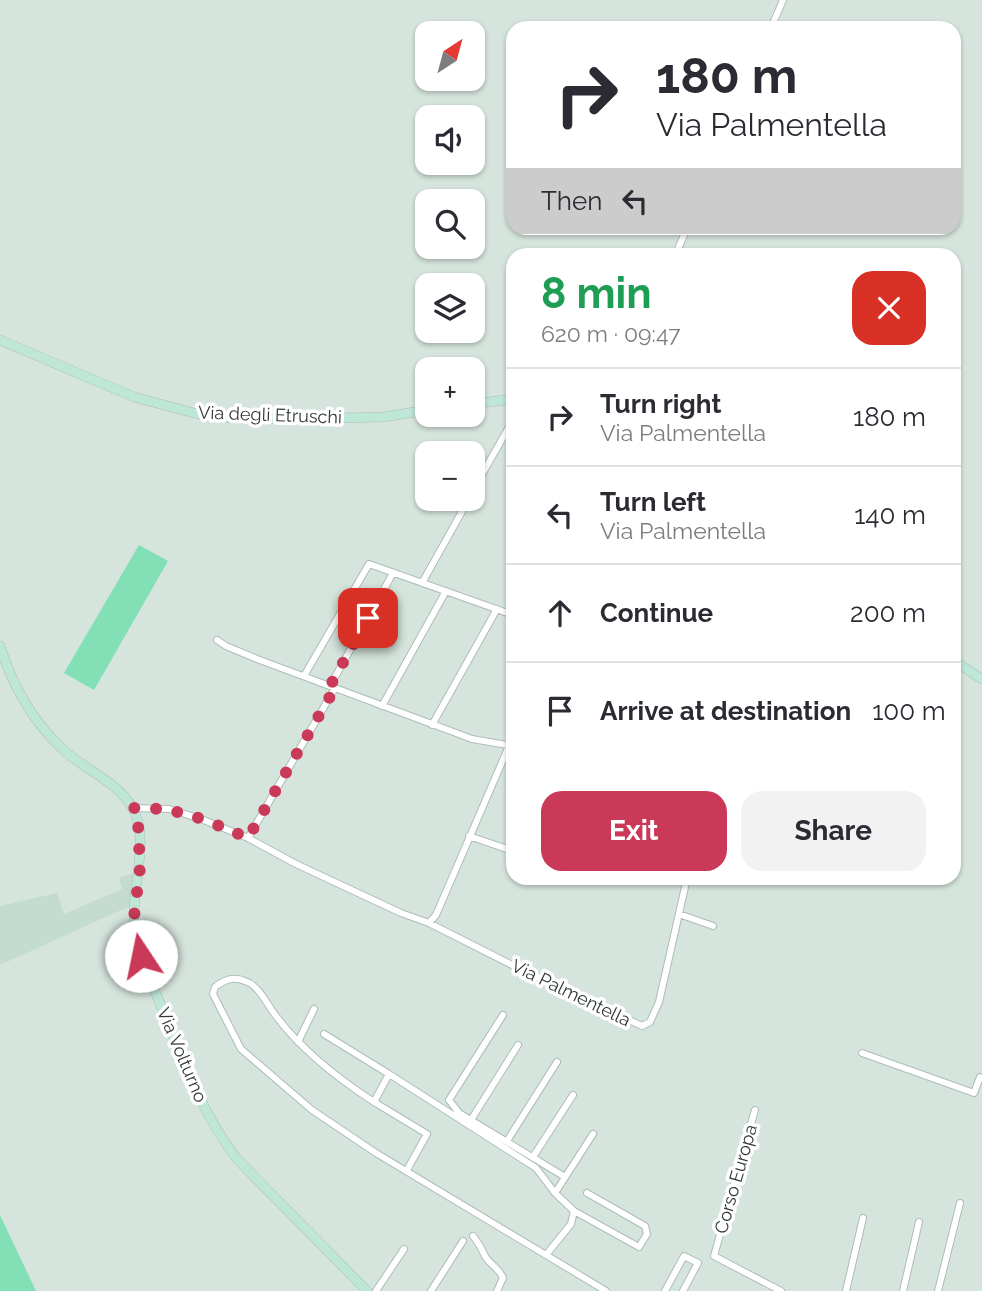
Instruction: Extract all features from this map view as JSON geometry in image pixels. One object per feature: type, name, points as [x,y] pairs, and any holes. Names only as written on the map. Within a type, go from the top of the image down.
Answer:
[{"type":"street","points":[[774,21],[783,0]]},
{"type":"street","name":"Via degli Etruschi","points":[[0,340],[134,397],[209,417],[384,417],[415,412]]},
{"type":"street","points":[[485,402],[506,400]]},
{"type":"street","points":[[485,469],[506,432]]},
{"type":"street","points":[[422,583],[462,511]]},
{"type":"street","points":[[304,676],[367,565],[506,612]]},
{"type":"street","points":[[248,838],[393,573]]},
{"type":"street","points":[[382,706],[446,591]]},
{"type":"street","points":[[432,724],[497,609]]},
{"type":"street","points":[[218,640],[231,649],[472,739],[506,745]]},
{"type":"street","points":[[0,646],[19,694],[35,717],[66,752],[122,793],[133,808]]},
{"type":"street","points":[[961,666],[982,679]]},
{"type":"street","points":[[429,923],[436,915],[506,757]]},
{"type":"street","name":"Via Palmentella","points":[[133,808],[169,809],[248,838],[296,864],[401,913],[429,923],[642,1026],[650,1022],[659,1002],[685,885]]},
{"type":"street","name":"Via Volturno","points":[[133,808],[138,822],[140,868],[134,917],[141,956],[195,1090],[226,1145],[237,1159],[367,1291]]},
{"type":"street","points":[[469,836],[506,849]]},
{"type":"street","points":[[679,914],[713,926]]},
{"type":"street","points":[[407,1170],[427,1134],[374,1102],[290,1036],[258,991],[249,983],[232,979],[215,987],[213,994],[241,1049],[312,1110],[367,1147],[606,1291]]},
{"type":"street","points":[[298,1042],[314,1009]]},
{"type":"street","points":[[503,1015],[449,1100],[459,1113],[565,1177]]},
{"type":"street","points":[[324,1034],[536,1168],[555,1193],[574,1211],[639,1247],[648,1234],[645,1226],[587,1193]]},
{"type":"street","points":[[471,1120],[518,1045]]},
{"type":"street","points":[[862,1053],[974,1093],[980,1077],[982,1078]]},
{"type":"street","points":[[507,1142],[557,1062]]},
{"type":"street","points":[[374,1102],[389,1074]]},
{"type":"street","points":[[533,1157],[573,1096]]},
{"type":"street","name":"Corso Europa","points":[[755,1110],[714,1256],[781,1291]]},
{"type":"street","points":[[555,1193],[593,1134]]},
{"type":"street","points":[[938,1291],[960,1203]]},
{"type":"street","points":[[546,1255],[570,1224],[574,1211]]},
{"type":"street","points":[[846,1291],[863,1218]]},
{"type":"street","points":[[903,1291],[919,1222]]},
{"type":"street","points":[[473,1236],[480,1244],[486,1259],[501,1272],[503,1278],[497,1291]]},
{"type":"street","points":[[431,1291],[463,1241]]},
{"type":"street","points":[[376,1291],[404,1250]]},
{"type":"street","points":[[665,1291],[684,1256],[698,1263],[683,1291]]},
{"type":"shaded area","points":[[136,873],[132,905],[0,965],[0,906],[57,893],[64,914],[122,889],[119,877]]},
{"type":"green space","points":[[139,545],[168,561],[94,690],[64,673]]},
{"type":"green space","points":[[0,1215],[36,1291],[0,1291]]},
{"type":"route","points":[[141,956],[134,917],[140,868],[138,822],[133,808],[169,809],[248,838],[335,688],[330,686],[368,618]]}]
